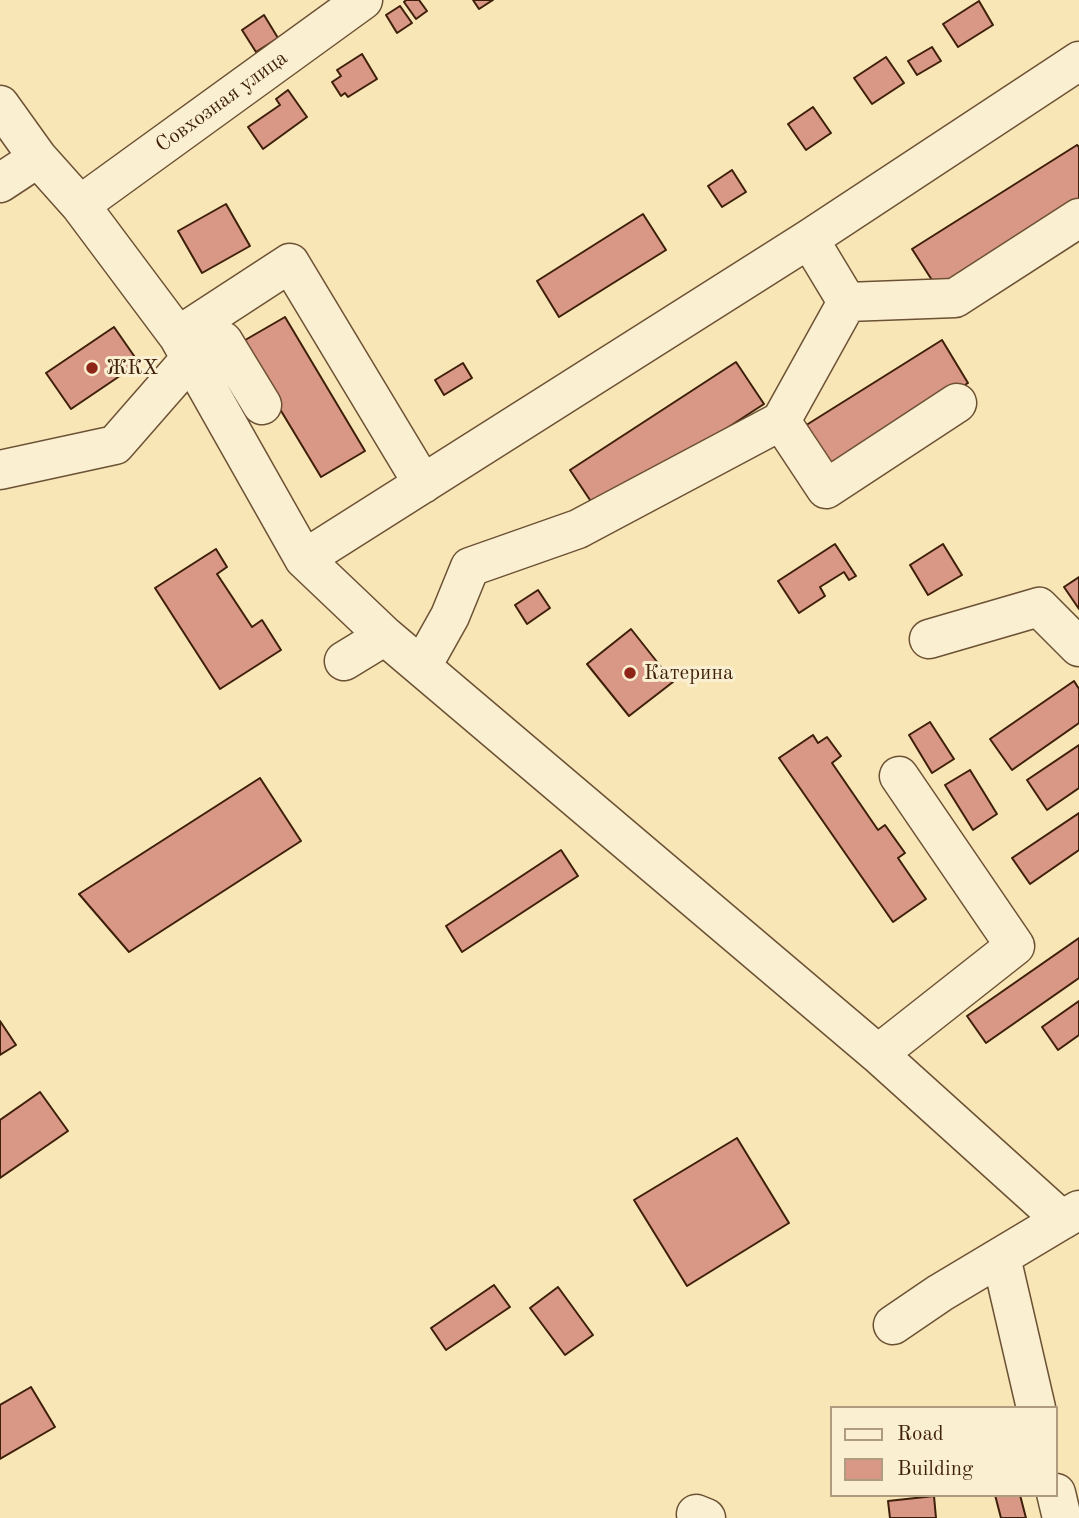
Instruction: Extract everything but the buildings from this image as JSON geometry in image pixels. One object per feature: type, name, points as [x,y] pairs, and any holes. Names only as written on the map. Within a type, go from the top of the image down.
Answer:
[{"type":"street","name":"Совхозная улица","points":[[80,205],[363,0]]},
{"type":"street","points":[[304,559],[809,239],[1079,61]]},
{"type":"street","points":[[0,105],[38,158],[80,205],[185,347],[304,559],[385,636],[1070,1215],[940,1293],[893,1325]]},
{"type":"street","points":[[0,183],[38,158]]},
{"type":"street","points":[[847,302],[955,298],[1079,218]]},
{"type":"street","points":[[809,239],[847,302]]},
{"type":"street","points":[[0,470],[115,444],[185,347],[290,262],[423,484]]},
{"type":"street","points":[[422,666],[450,616],[470,567],[578,529],[781,421],[847,302]]},
{"type":"street","points":[[185,347],[223,341],[262,405]]},
{"type":"street","points":[[781,421],[826,489],[957,403]]},
{"type":"street","points":[[929,639],[1039,607],[1079,647]]},
{"type":"street","points":[[344,661],[385,636]]},
{"type":"street","points":[[878,1055],[1015,946],[899,776]]},
{"type":"street","points":[[1001,1256],[1036,1406]]},
{"type":"street","points":[[1057,1497],[1062,1518]]},
{"type":"place","name":"ЖКХ","points":[[92,368]]},
{"type":"place","name":"Катерина","points":[[630,673]]}]
